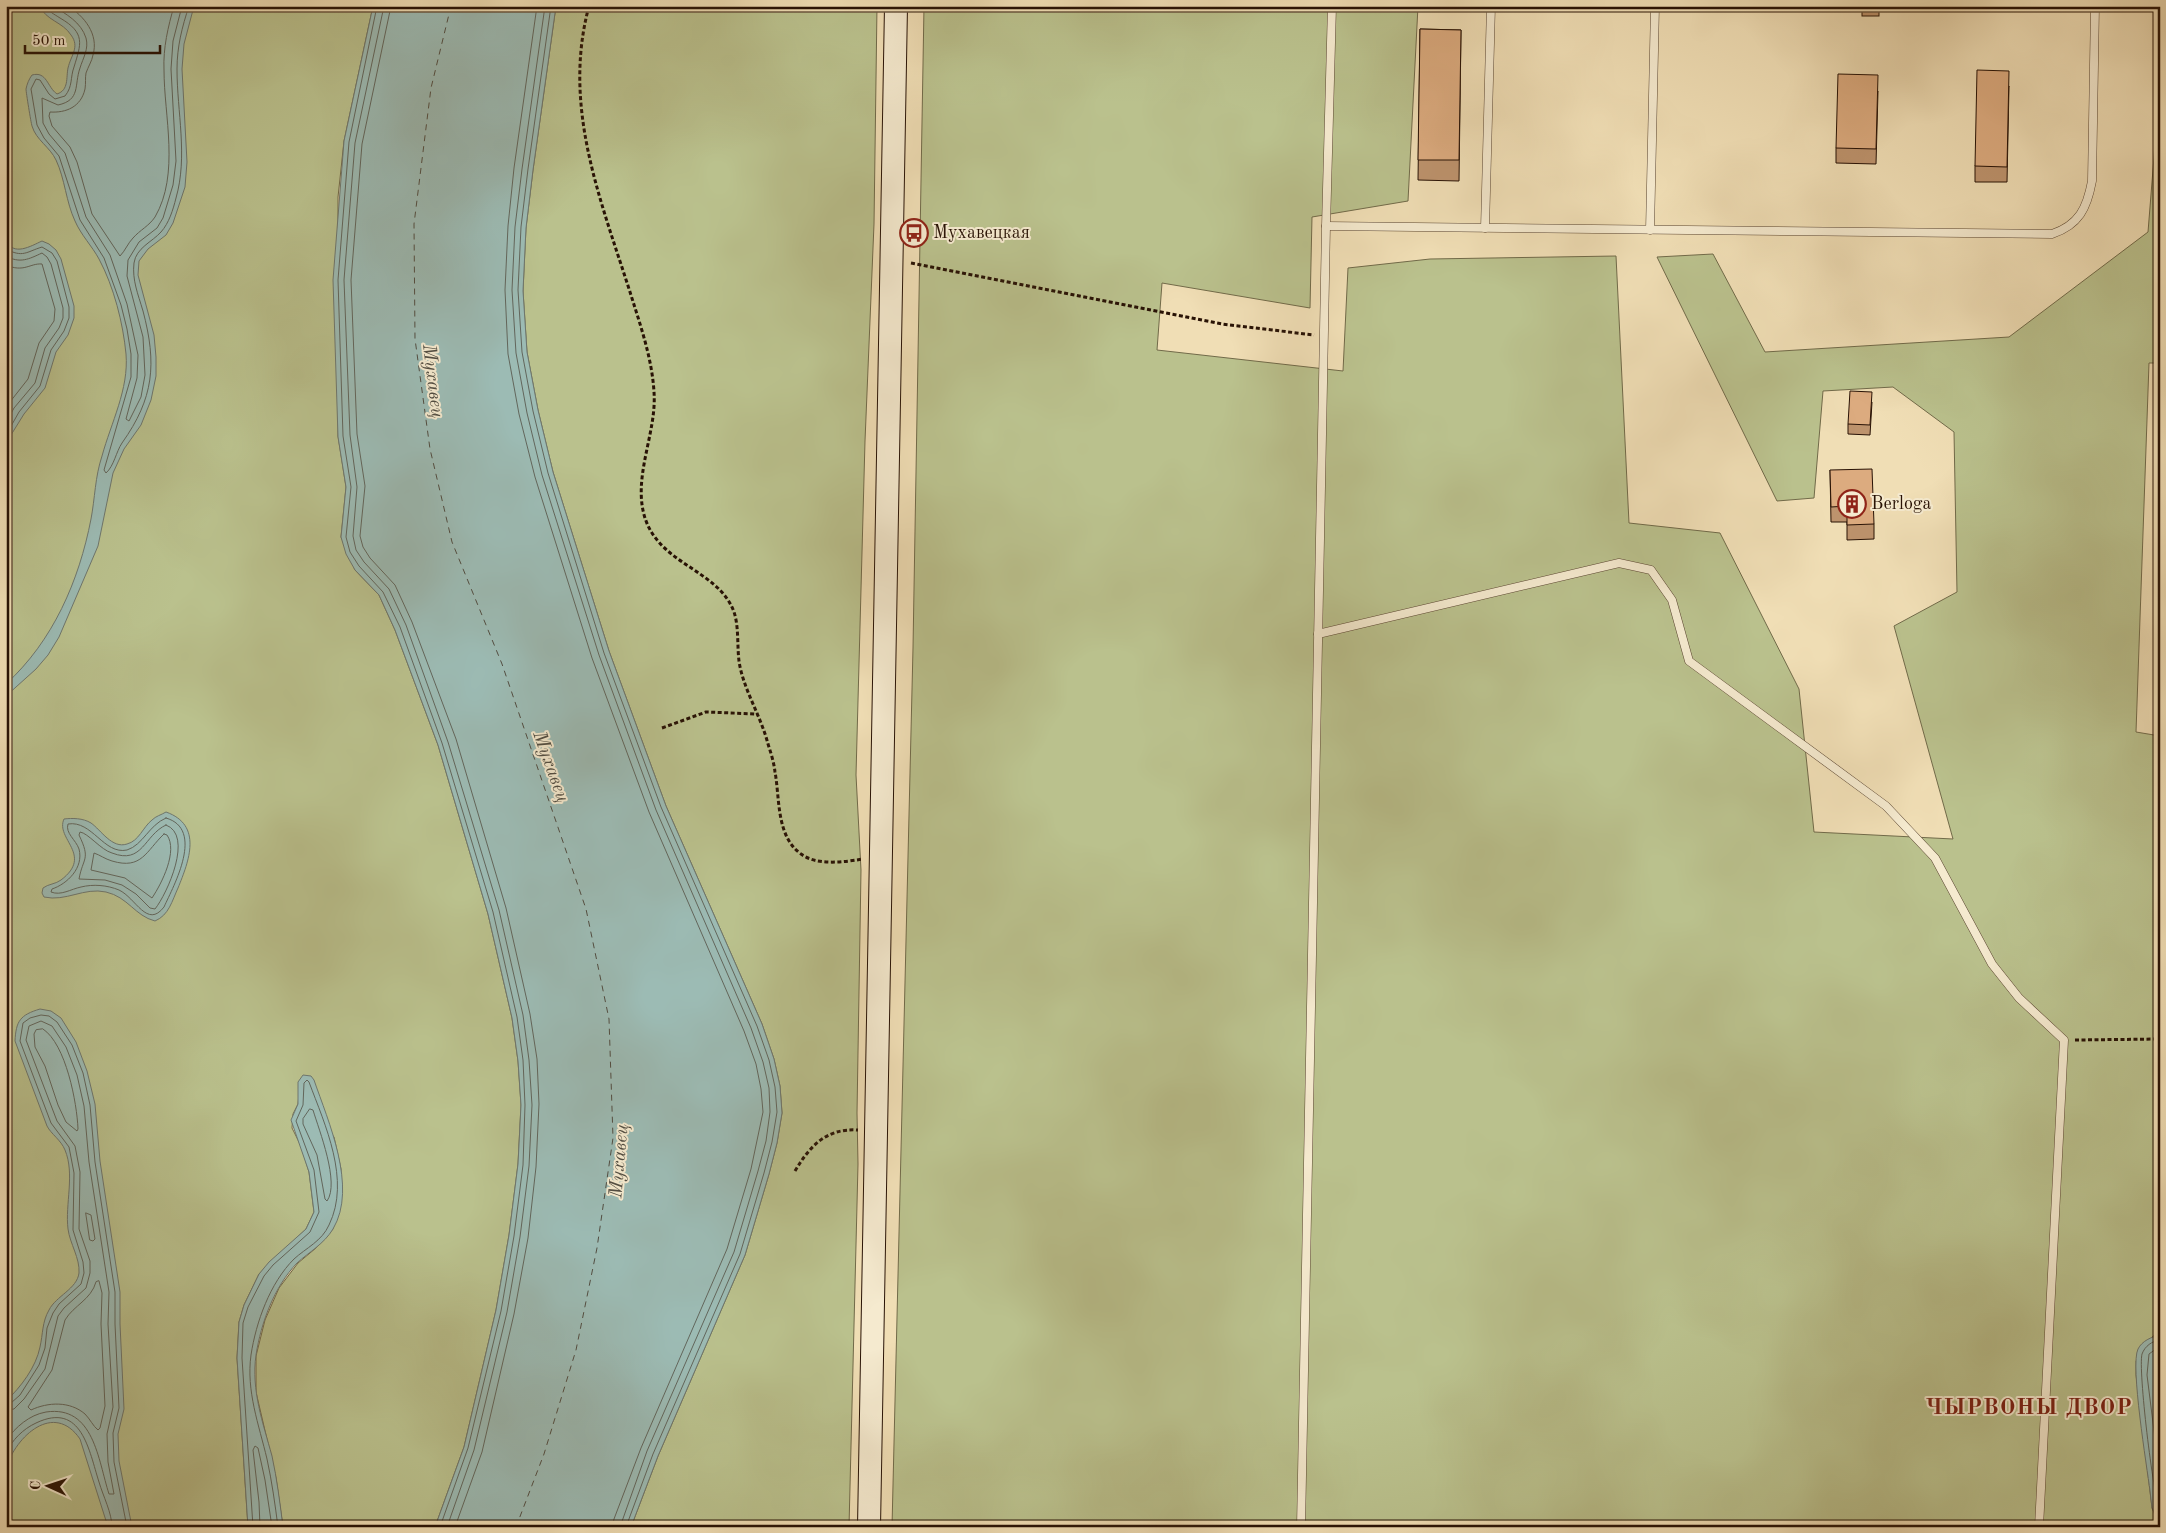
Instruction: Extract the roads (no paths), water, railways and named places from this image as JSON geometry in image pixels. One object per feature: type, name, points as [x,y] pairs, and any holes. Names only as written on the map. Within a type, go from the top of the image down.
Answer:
[{"type":"street","points":[[869,1527],[896,6]]},
{"type":"lane","points":[[1301,1527],[1326,226],[1332,6]]},
{"type":"lane","points":[[1485,228],[1491,6]]},
{"type":"lane","points":[[1650,230],[1655,6]]},
{"type":"lane","points":[[1326,226],[2039,235],[2064,230],[2075,222],[2084,210],[2089,198],[2092,181],[2095,6]]},
{"type":"lane","points":[[1318,634],[1619,563],[1651,570],[1672,600],[1689,661],[1886,806],[1935,858],[1992,964],[2019,998],[2064,1040],[2039,1527]]},
{"type":"water","points":[[40,6],[194,6],[184,44],[182,69],[187,162],[185,187],[173,223],[166,235],[148,249],[139,261],[138,275],[154,335],[156,357],[156,376],[151,400],[141,425],[124,449],[113,473],[98,546],[59,637],[48,655],[36,669],[6,696],[6,684],[37,649],[62,609],[71,587],[86,542],[96,480],[122,393],[126,367],[123,330],[109,281],[99,259],[75,221],[56,160],[32,126],[26,89],[30,78],[32,75],[41,75],[57,94],[64,90],[68,68],[75,47],[74,39],[68,31],[46,15]]},
{"type":"water","name":"Мухавец","points":[[373,6],[556,6],[526,228],[523,291],[527,352],[538,410],[553,472],[609,651],[666,806],[762,1024],[774,1059],[780,1086],[782,1113],[777,1143],[745,1255],[658,1456],[631,1527],[435,1527],[464,1447],[496,1310],[509,1235],[518,1164],[521,1105],[518,1061],[512,1018],[488,914],[438,745],[395,630],[379,595],[355,570],[346,554],[341,537],[346,487],[338,437],[333,280],[344,141]]},
{"type":"water","points":[[6,240],[13,248],[18,249],[42,241],[56,250],[61,259],[74,306],[74,318],[68,335],[56,352],[45,388],[24,414],[6,443]]},
{"type":"water","points":[[166,812],[178,818],[185,826],[189,835],[190,845],[186,867],[178,888],[170,907],[160,918],[155,921],[148,919],[114,894],[106,892],[90,891],[60,898],[44,897],[42,893],[43,888],[61,880],[70,871],[74,863],[72,848],[64,833],[64,819],[88,821],[107,838],[116,844],[122,845],[135,840],[152,820]]},
{"type":"water","points":[[40,1009],[51,1011],[61,1018],[76,1042],[87,1071],[95,1104],[100,1161],[120,1292],[124,1409],[118,1434],[119,1461],[132,1527],[108,1527],[80,1439],[70,1428],[59,1423],[48,1423],[37,1427],[18,1445],[6,1468],[6,1401],[22,1383],[35,1362],[45,1319],[49,1310],[74,1284],[79,1273],[67,1219],[70,1179],[68,1159],[63,1146],[47,1126],[15,1041],[20,1020],[24,1016]]},
{"type":"water","points":[[303,1075],[311,1076],[314,1080],[333,1134],[342,1174],[343,1194],[340,1212],[333,1229],[289,1273],[275,1294],[261,1330],[256,1355],[256,1394],[274,1465],[283,1527],[248,1527],[237,1358],[239,1322],[244,1305],[259,1274],[269,1262],[306,1229],[314,1212],[309,1172],[291,1120],[298,1104],[298,1082]]},
{"type":"water","points":[[2160,1335],[2160,1523],[2152,1508],[2137,1395],[2136,1359],[2138,1349],[2142,1344]]},
{"type":"place","name":"Мухавецкая","points":[[914,233]]},
{"type":"place","name":"Berloga","points":[[1852,504]]},
{"type":"district","name":"ЧЫРВОНЫ ДВОР","points":[[2029,1408]]}]
